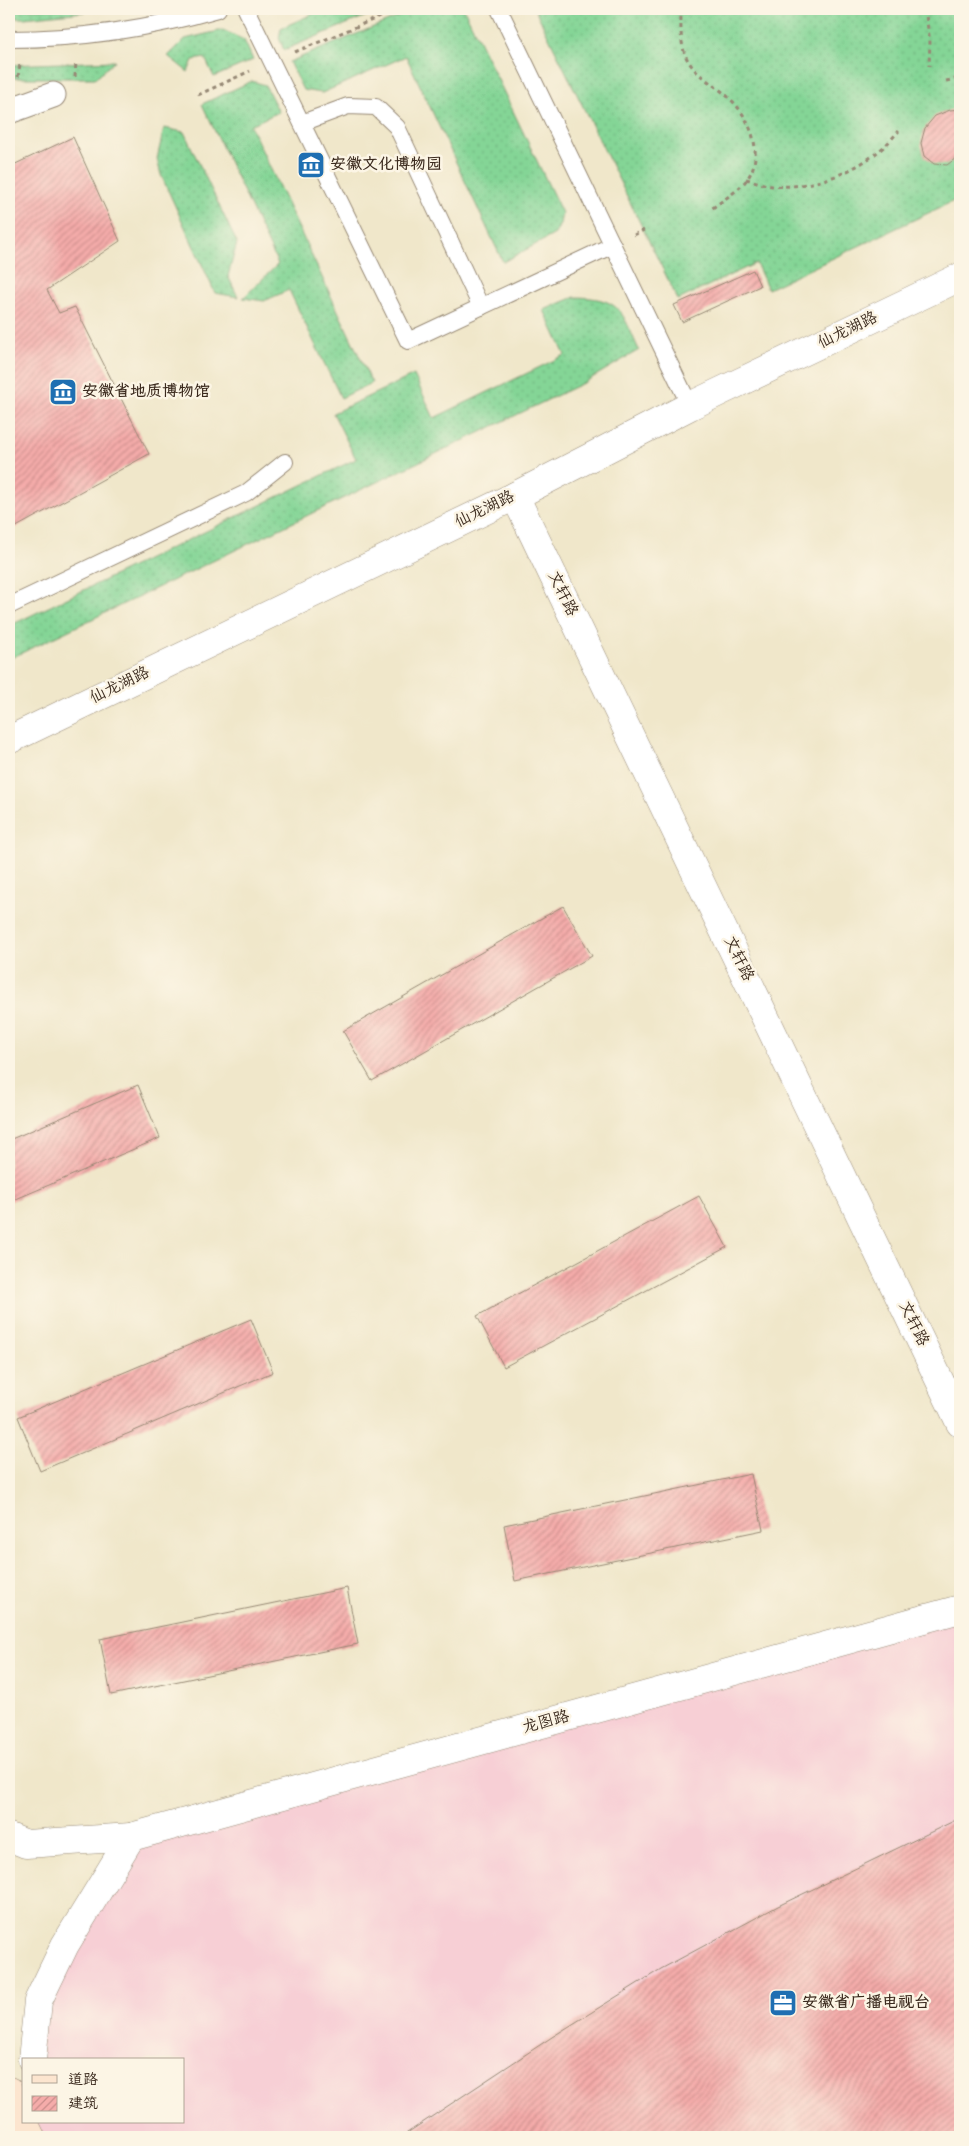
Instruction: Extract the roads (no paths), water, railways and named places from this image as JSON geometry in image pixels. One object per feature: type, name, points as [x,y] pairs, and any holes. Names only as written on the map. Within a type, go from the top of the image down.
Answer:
[{"type":"main road","points":[[9,2091],[22,2118]]},
{"type":"street","points":[[9,111],[53,95]]},
{"type":"street","name":"仙龙湖路","points":[[9,740],[515,496],[690,406],[960,277]]},
{"type":"street","name":"文轩路","points":[[515,496],[960,1422]]},
{"type":"street","name":"龙图路","points":[[9,1837],[26,1844],[131,1837],[960,1609]]},
{"type":"street","points":[[32,2058],[38,2000],[65,1945],[131,1837]]},
{"type":"lane","points":[[9,39],[76,37],[174,22],[218,9]]},
{"type":"lane","points":[[246,9],[408,341],[613,245]]},
{"type":"lane","points":[[499,9],[690,406]]},
{"type":"lane","points":[[302,123],[348,106],[376,107],[397,127],[481,307]]},
{"type":"lane","points":[[9,606],[246,494],[285,462]]},
{"type":"place","name":"安徽文化博物园","points":[[311,165]]},
{"type":"place","name":"安徽省地质博物馆","points":[[63,392]]},
{"type":"place","name":"安徽省广播电视台","points":[[783,2003]]}]
